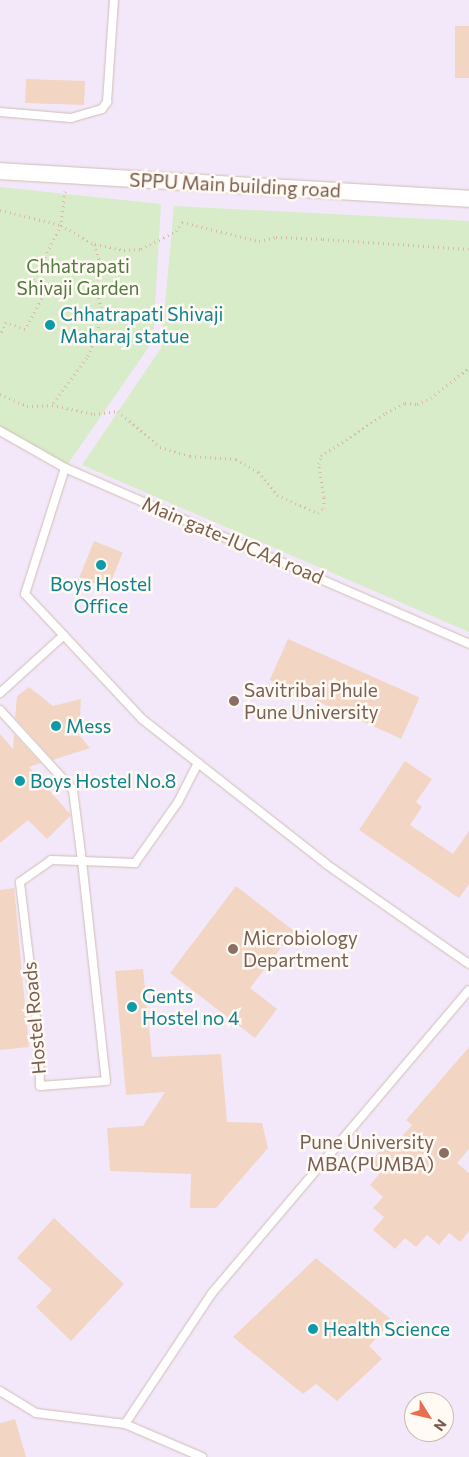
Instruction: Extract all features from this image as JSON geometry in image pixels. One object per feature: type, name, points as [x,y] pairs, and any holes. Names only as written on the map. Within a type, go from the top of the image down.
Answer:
[{"type":"street","name":"SPPU Main building road","points":[[0,172],[469,199]]},
{"type":"lane","points":[[0,112],[71,118],[102,109],[107,102],[114,0]]},
{"type":"lane","name":"Main gate-IUCAA road","points":[[0,431],[64,468],[469,644]]},
{"type":"lane","points":[[64,468],[25,594],[142,719],[326,864],[469,964]]},
{"type":"lane","points":[[0,693],[64,635]]},
{"type":"lane","name":"Hostel Roads","points":[[0,710],[73,790],[82,860],[106,1081],[40,1086],[39,1042],[20,882],[51,860],[82,860]]},
{"type":"lane","points":[[82,860],[135,863],[178,802],[198,763]]},
{"type":"lane","points":[[125,1424],[212,1293],[469,990]]},
{"type":"lane","points":[[0,1391],[36,1413],[125,1424],[202,1457]]},
{"type":"path","points":[[0,335],[6,322],[25,328],[44,294],[31,283],[61,226],[67,175]]},
{"type":"path","points":[[0,210],[61,226],[94,244],[124,250],[141,249],[176,231],[182,222],[259,241],[276,237],[313,238],[469,249]]},
{"type":"path","points":[[52,405],[87,358],[98,332],[99,259],[94,244]]},
{"type":"path","points":[[0,394],[27,406],[52,405],[94,414],[118,411],[160,447],[190,456],[236,459],[258,472],[277,495],[318,513],[324,508],[319,464],[321,456],[386,413],[405,403],[417,404],[430,398],[469,368]]},
{"type":"shaded area","name":"Savitribai Phule Pune University","points":[[0,0],[469,0],[469,1457],[0,1457]]},
{"type":"green space","name":"Chhatrapati Shivaji Garden","points":[[0,187],[161,204],[153,341],[65,468],[0,432]]},
{"type":"green space","points":[[174,206],[469,221],[469,632],[82,465],[161,348]]},
{"type":"building","points":[[455,26],[469,26],[469,78],[455,78]]},
{"type":"building","points":[[26,79],[85,81],[84,105],[25,103]]},
{"type":"building","name":"Boys Hostel Office","points":[[94,541],[123,553],[108,589],[79,577]]},
{"type":"building","points":[[288,639],[420,698],[401,739],[270,680]]},
{"type":"building","name":"Mess","points":[[29,687],[53,706],[81,699],[79,735],[90,748],[53,760],[15,718],[17,696]]},
{"type":"building","name":"Boys Hostel No.8","points":[[0,734],[13,749],[14,734],[41,763],[29,767],[71,815],[47,839],[28,820],[0,843]]},
{"type":"building","points":[[405,761],[432,779],[416,802],[422,807],[410,825],[453,854],[469,831],[469,884],[459,898],[359,830]]},
{"type":"building","points":[[236,886],[294,931],[250,988],[277,1009],[255,1038],[170,973]]},
{"type":"building","points":[[14,888],[29,1047],[0,1050],[0,890]]},
{"type":"building","points":[[143,969],[152,1057],[221,1054],[227,1122],[262,1123],[268,1148],[216,1208],[190,1208],[191,1174],[110,1171],[107,1128],[143,1126],[165,1092],[126,1095],[115,971]]},
{"type":"building","points":[[469,1047],[469,1149],[457,1163],[469,1173],[469,1231],[460,1242],[449,1233],[439,1245],[427,1235],[416,1247],[405,1238],[395,1249],[373,1230],[384,1217],[373,1208],[383,1197],[370,1185],[380,1173],[369,1164],[386,1143],[392,1148],[412,1125],[406,1120]]},
{"type":"building","points":[[54,1218],[124,1284],[71,1341],[36,1307],[52,1290],[17,1258]]},
{"type":"building","name":"Health Science","points":[[316,1258],[393,1321],[369,1346],[382,1359],[337,1401],[316,1384],[303,1394],[233,1337]]},
{"type":"building","points":[[15,1419],[26,1457],[0,1457],[0,1423]]},
{"type":"place","name":"Chhatrapati Shivaji Maharaj statue","points":[[50,325]]},
{"type":"place","name":"Boys Hostel Office","points":[[101,565]]},
{"type":"place","name":"Savitribai Phule Pune University","points":[[234,701]]},
{"type":"place","name":"Mess","points":[[56,726]]},
{"type":"place","name":"Boys Hostel No.8","points":[[20,781]]},
{"type":"place","name":"Microbiology Department","points":[[233,949]]},
{"type":"place","name":"Gents Hostel no 4","points":[[132,1007]]},
{"type":"place","name":"Pune University MBA(PUMBA)","points":[[444,1153]]},
{"type":"place","name":"Health Science","points":[[313,1329]]}]
